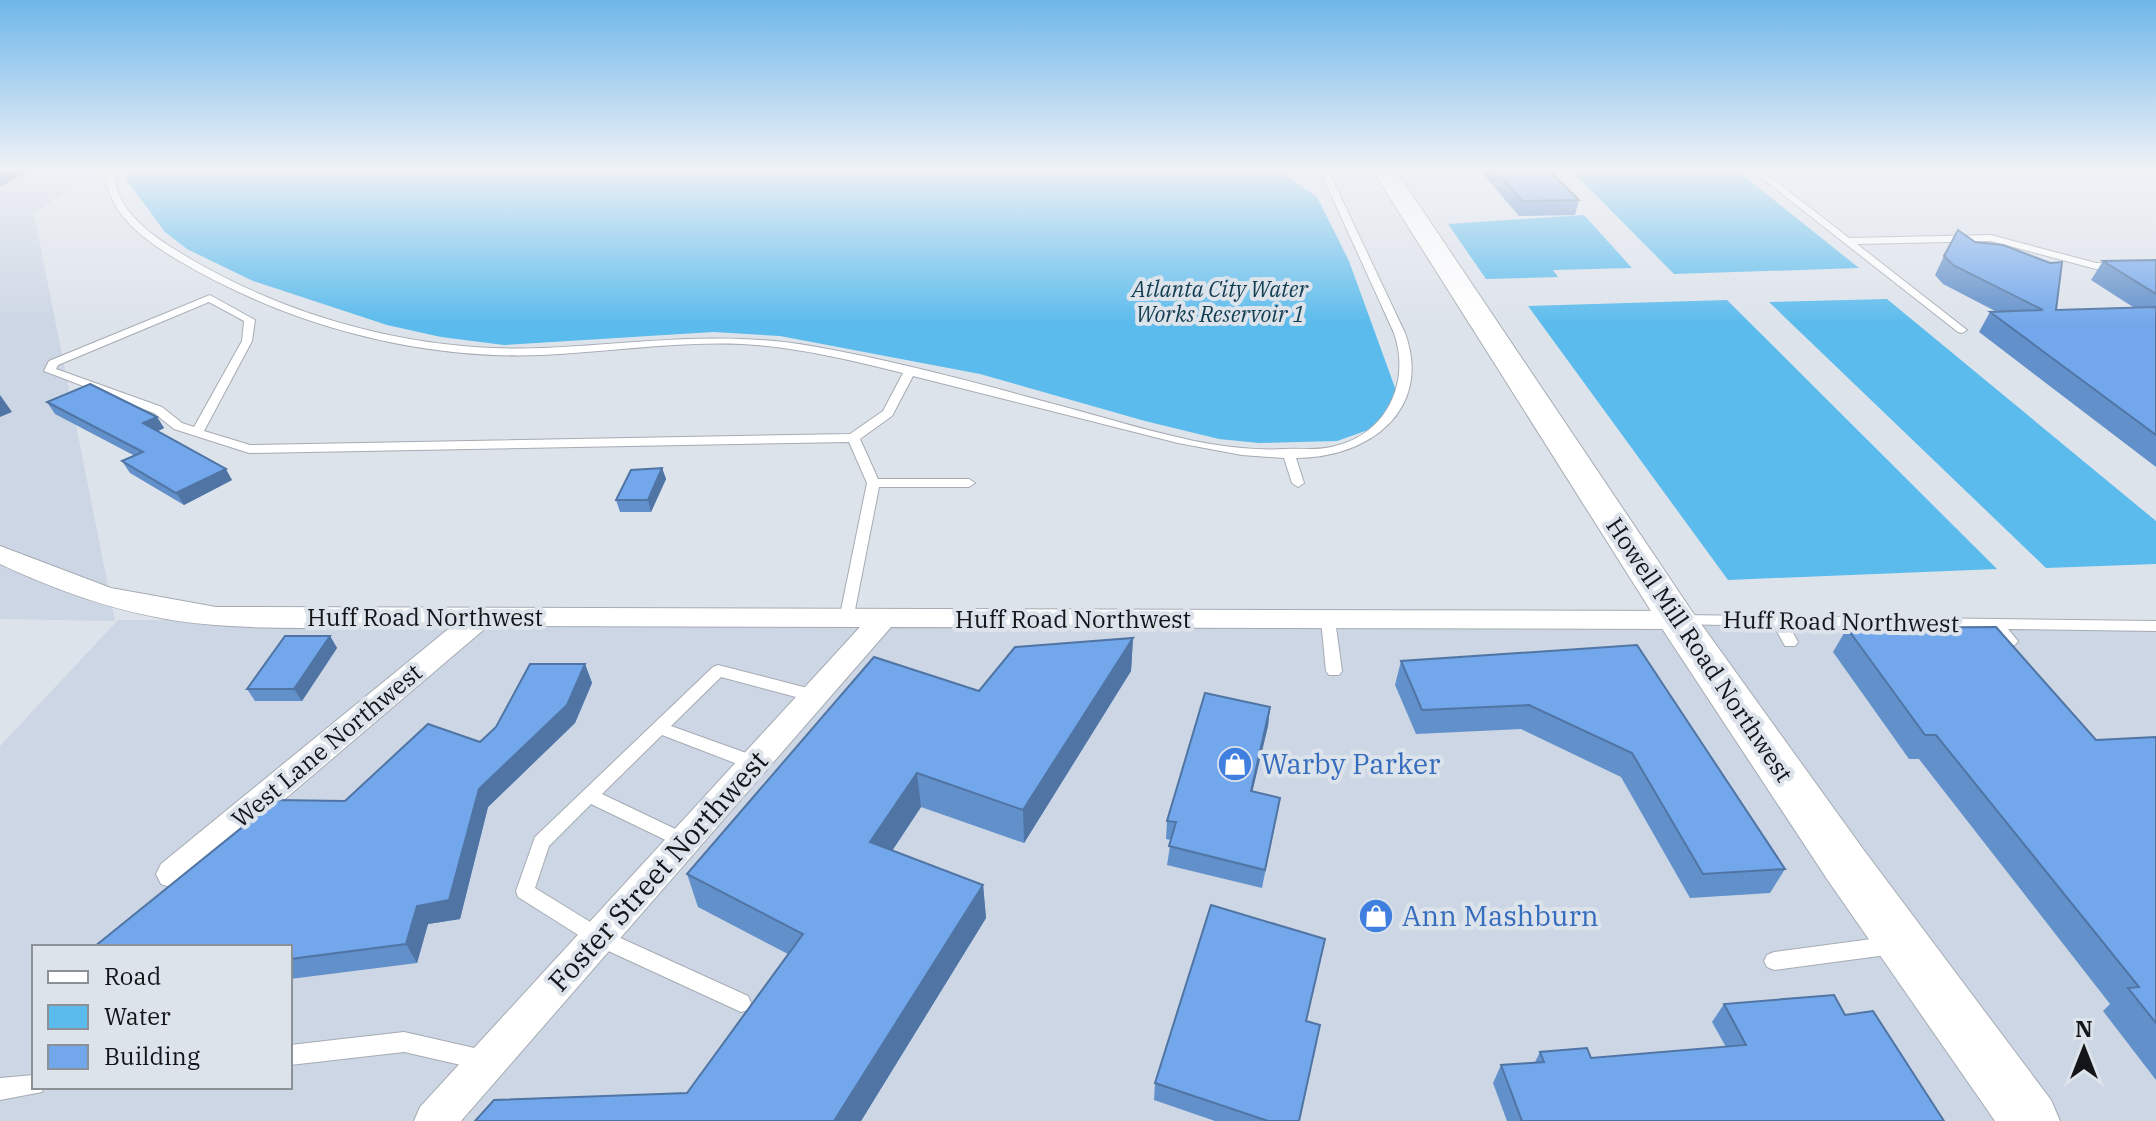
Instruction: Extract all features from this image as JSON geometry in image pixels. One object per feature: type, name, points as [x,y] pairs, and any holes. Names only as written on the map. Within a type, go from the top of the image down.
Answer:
[{"type":"main road","name":"Howell Mill Road Northwest","points":[[1416,220],[1677,620],[2030,1121]]},
{"type":"street","name":"Huff Road Northwest","points":[[0,554],[96,596],[151,609],[216,616],[1677,620]]},
{"type":"street","name":"West Lane Northwest","points":[[173,874],[480,618]]},
{"type":"street","name":"Foster Street Northwest","points":[[434,1121],[882,620]]},
{"type":"lane","points":[[132,220],[153,241],[198,270],[255,295],[379,337],[438,348],[514,352],[701,340],[747,341],[826,351],[1191,443],[1288,452],[1333,451],[1366,438],[1398,405],[1406,357],[1396,325],[1347,220]]},
{"type":"lane","points":[[1821,220],[1962,330]]},
{"type":"lane","points":[[1848,241],[1991,238],[2096,266],[2126,266]]},
{"type":"lane","points":[[197,433],[247,341],[250,320],[210,298],[53,363],[50,371],[158,410],[178,426],[197,433],[249,449],[853,438],[888,413],[910,371]]},
{"type":"lane","points":[[846,620],[873,483],[853,438]]},
{"type":"lane","points":[[1288,452],[1298,483]]},
{"type":"lane","points":[[873,483],[969,483]]},
{"type":"lane","points":[[1328,620],[1334,671]]},
{"type":"lane","name":"Huff Road Northwest","points":[[1677,620],[2156,626]]},
{"type":"lane","points":[[1778,621],[1790,642]]},
{"type":"lane","points":[[1994,624],[2010,641]]},
{"type":"lane","points":[[2070,625],[2083,637]]},
{"type":"lane","points":[[741,1003],[598,937],[525,891],[541,842],[718,671],[815,696]]},
{"type":"lane","points":[[659,728],[754,763]]},
{"type":"lane","points":[[590,796],[684,841]]},
{"type":"lane","points":[[1774,961],[1902,943]]},
{"type":"lane","points":[[292,1055],[404,1042],[488,1061]]},
{"type":"lane","points":[[0,1089],[32,1085]]},
{"type":"shaded area","points":[[0,220],[35,220],[115,621],[0,619]]},
{"type":"shaded area","points":[[118,620],[2156,627],[2156,1121],[0,1121],[0,746]]},
{"type":"water","name":"Atlanta City Water Works Reservoir 1","points":[[156,220],[1329,220],[1349,261],[1398,396],[1387,414],[1368,430],[1337,441],[1259,443],[1219,439],[1145,421],[980,374],[780,336],[713,332],[504,345],[441,337],[387,325],[253,281],[187,249],[165,232]]},
{"type":"water","points":[[1589,220],[1632,268],[1553,270],[1558,277],[1486,279],[1448,224]]},
{"type":"water","points":[[1621,220],[1799,220],[1859,268],[1674,274]]},
{"type":"water","points":[[1887,299],[2156,521],[2156,564],[2046,568],[1769,302]]},
{"type":"water","points":[[1727,300],[1997,569],[1728,580],[1528,306]]},
{"type":"building","points":[[1958,230],[1975,242],[2003,245],[2050,263],[2062,262],[2056,310],[2156,307],[2156,435],[1990,312],[2043,310],[1953,265],[1944,256]]},
{"type":"building","points":[[2156,260],[2156,294],[2103,261]]},
{"type":"building","points":[[90,384],[157,417],[143,423],[226,469],[176,493],[122,461],[143,452],[47,402]]},
{"type":"building","points":[[662,468],[648,500],[616,500],[631,470]]},
{"type":"building","points":[[1996,627],[2096,740],[2156,737],[2156,1023],[2128,988],[2139,987],[1936,735],[1925,735],[1847,628]]},
{"type":"building","points":[[285,636],[330,636],[294,689],[247,689]]},
{"type":"building","points":[[1133,638],[1023,810],[917,773],[870,842],[983,885],[834,1121],[475,1121],[494,1100],[687,1093],[803,934],[687,874],[874,657],[979,691],[1015,647]]},
{"type":"building","points":[[1637,645],[1785,869],[1703,874],[1632,753],[1529,705],[1422,710],[1401,661]]},
{"type":"building","points":[[530,664],[585,664],[567,705],[479,789],[449,900],[417,906],[406,944],[292,959],[292,945],[96,945],[276,800],[345,801],[428,724],[480,742],[496,727]]},
{"type":"building","points":[[1205,693],[1270,707],[1251,791],[1280,798],[1265,870],[1169,846],[1176,822],[1167,821]]},
{"type":"building","points":[[1211,905],[1325,939],[1306,1021],[1320,1025],[1299,1121],[1268,1121],[1155,1083]]},
{"type":"building","points":[[1834,995],[1845,1015],[1873,1011],[1944,1121],[1522,1121],[1501,1065],[1544,1062],[1540,1052],[1587,1048],[1591,1058],[1746,1045],[1724,1004]]},
{"type":"place","name":"Warby Parker","points":[[1235,764]]},
{"type":"place","name":"Ann Mashburn","points":[[1376,916]]}]
